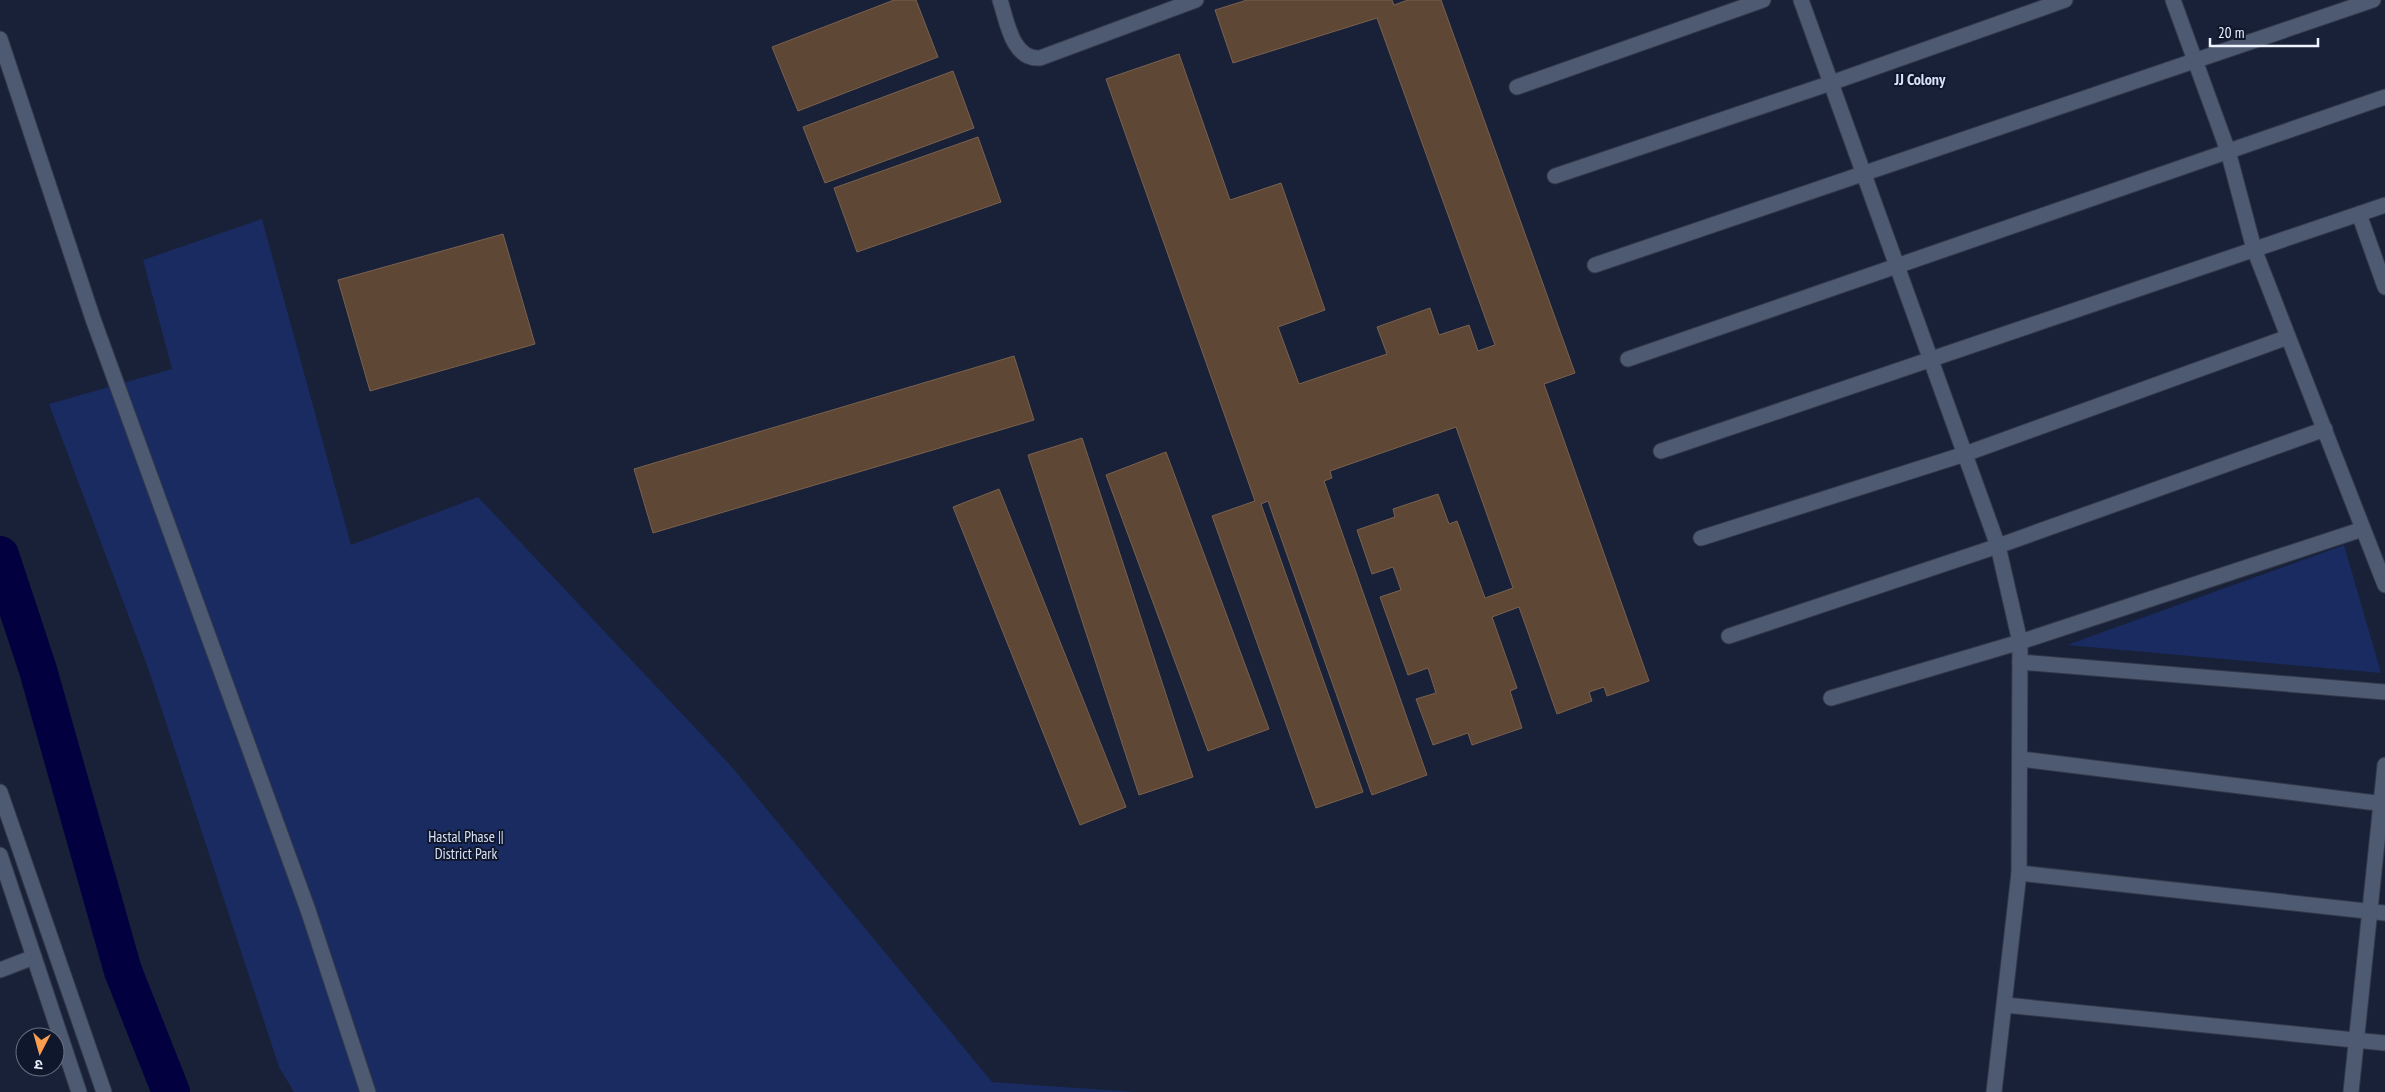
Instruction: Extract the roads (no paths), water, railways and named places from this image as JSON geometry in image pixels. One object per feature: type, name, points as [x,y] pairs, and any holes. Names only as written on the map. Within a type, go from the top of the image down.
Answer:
[{"type":"street","points":[[1000,0],[1015,43],[1020,52],[1030,59],[1040,58],[1196,0]]},
{"type":"street","points":[[1517,87],[1762,0]]},
{"type":"street","points":[[1801,0],[1998,546],[2020,642],[2021,759],[2019,873],[1994,1092]]},
{"type":"street","points":[[1555,176],[1831,83],[2065,0]]},
{"type":"street","points":[[2173,0],[2193,61],[2228,151],[2254,249],[2385,585]]},
{"type":"street","points":[[1595,265],[2373,0]]},
{"type":"street","points":[[0,39],[92,319],[308,910],[368,1092]]},
{"type":"street","points":[[1628,359],[2385,97]]},
{"type":"street","points":[[1660,450],[2385,205]]},
{"type":"street","points":[[2359,214],[2385,287]]},
{"type":"street","points":[[1701,538],[1965,454],[2288,337]]},
{"type":"street","points":[[1729,636],[1998,546],[2325,429]]},
{"type":"street","points":[[1831,698],[2020,642],[2363,529]]},
{"type":"street","points":[[2020,662],[2385,692]]},
{"type":"street","points":[[2021,759],[2383,803]]},
{"type":"street","points":[[2351,1092],[2356,1039],[2378,912],[2385,765]]},
{"type":"street","points":[[0,792],[104,1092]]},
{"type":"street","points":[[0,855],[79,1092]]},
{"type":"street","points":[[2019,873],[2378,912]]},
{"type":"street","points":[[0,970],[34,957]]},
{"type":"street","points":[[2005,1005],[2385,1043]]},
{"type":"waterway","points":[[0,555],[38,670],[123,971],[171,1092]]},
{"type":"district","name":"JJ Colony","points":[[1920,79]]},
{"type":"park label","name":"Hastal Phase || District Park","points":[[466,846]]}]
